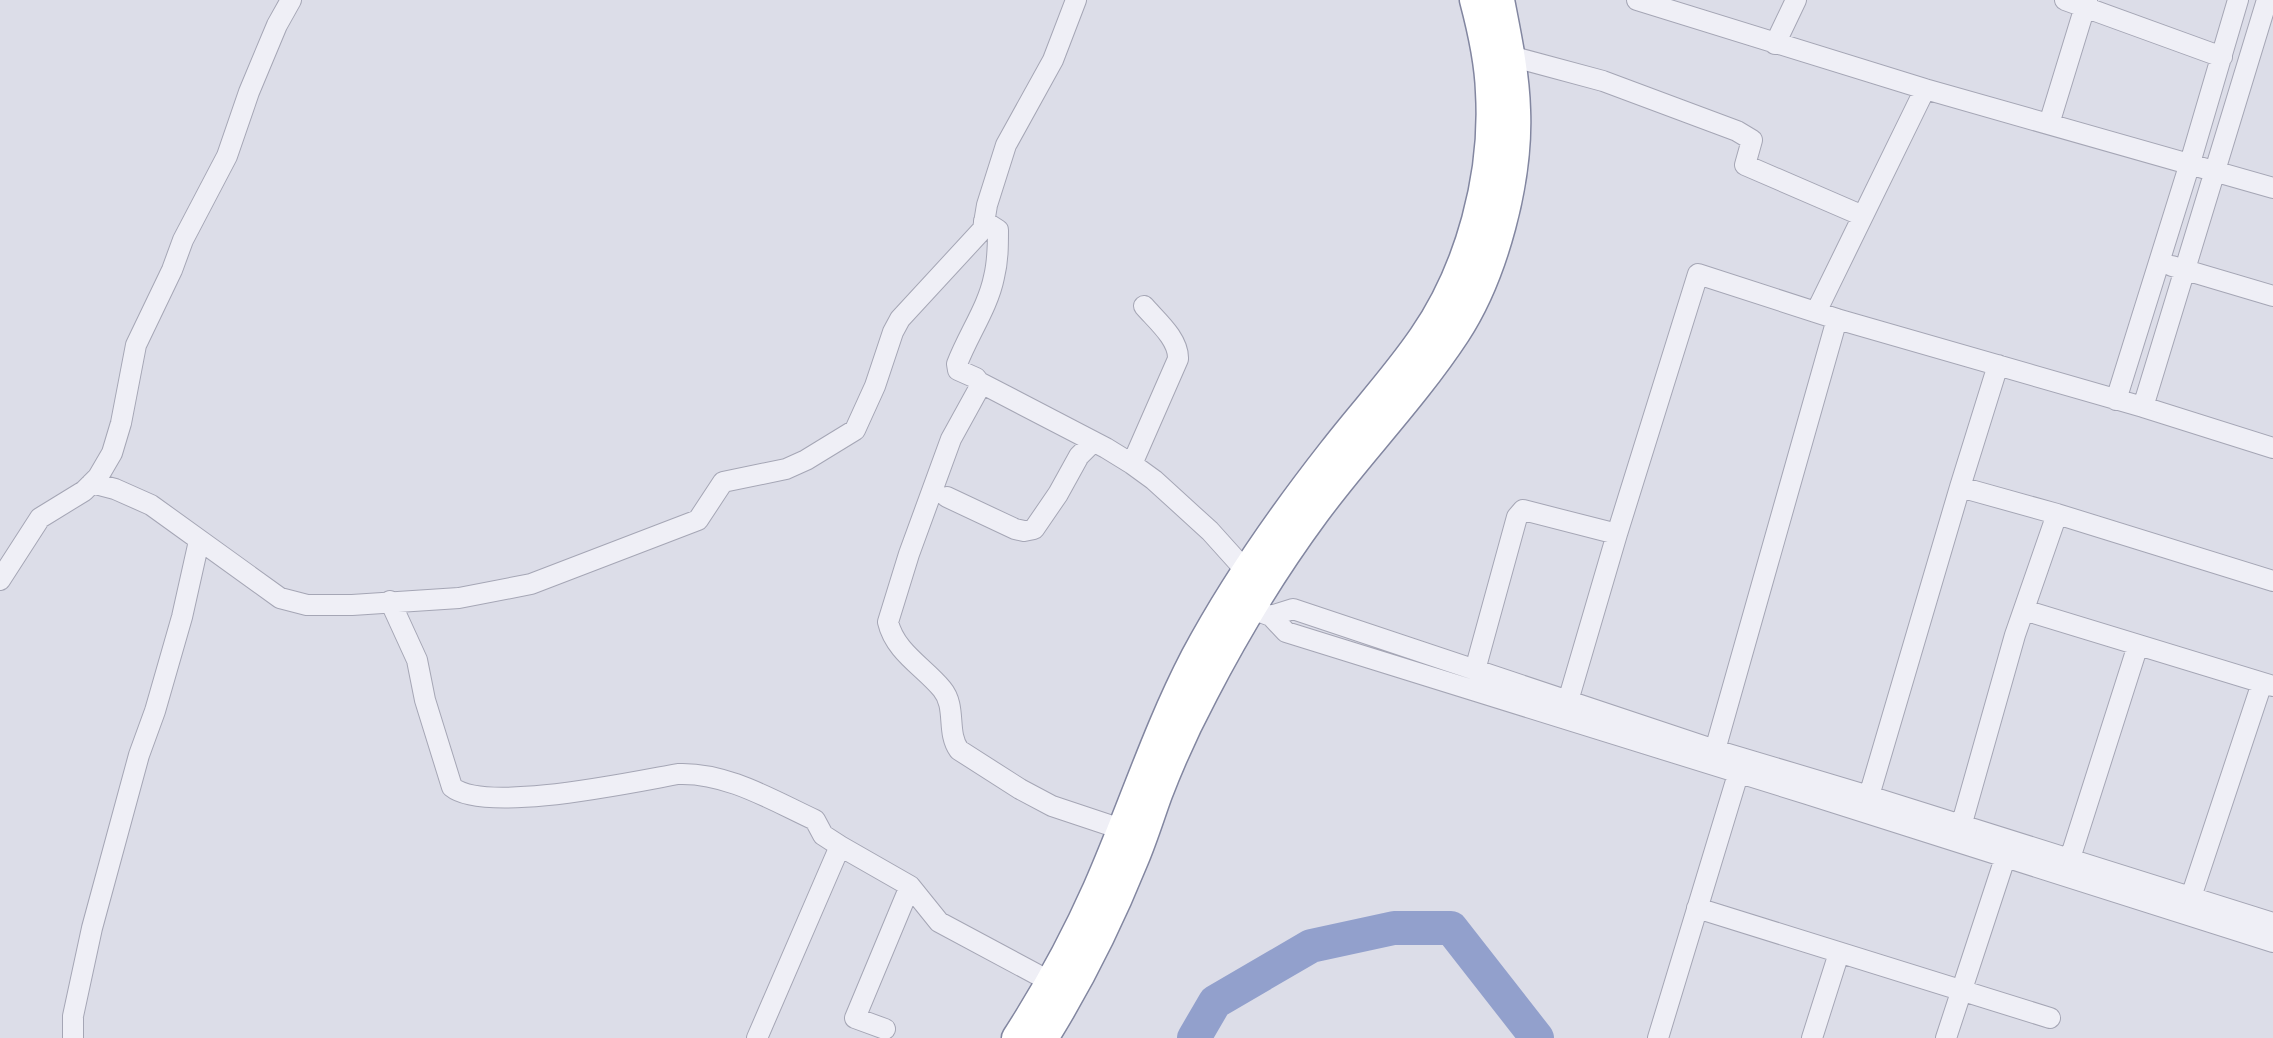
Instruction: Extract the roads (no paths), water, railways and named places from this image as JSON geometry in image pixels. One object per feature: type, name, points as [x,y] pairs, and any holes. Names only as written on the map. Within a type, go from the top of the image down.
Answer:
[{"type":"highway","points":[[1249,608],[1246,571],[1263,544],[1333,450],[1396,375],[1425,335],[1446,299],[1462,260],[1475,221],[1490,134],[1490,93],[1486,51],[1474,0]]},
{"type":"highway","points":[[1044,1038],[1069,998],[1108,918],[1135,858],[1164,781],[1203,694],[1249,608],[1315,514],[1410,396],[1457,331],[1485,277],[1506,202],[1514,160],[1517,111],[1500,0]]},
{"type":"highway","points":[[1016,1038],[1051,982],[1098,888],[1160,729],[1195,658],[1249,608]]},
{"type":"street","points":[[0,580],[40,518],[84,491],[112,453],[121,423],[136,345],[172,270],[183,240],[227,156],[249,92],[277,25],[291,0]]},
{"type":"street","points":[[92,483],[115,489],[151,505],[280,598],[307,605],[352,605],[459,597],[531,584],[698,520],[723,482],[786,469],[844,439],[855,430],[865,412],[887,356],[893,332],[900,319],[982,229],[1006,145],[1053,60],[1076,0]]},
{"type":"street","points":[[1637,0],[1925,89],[2273,188]]},
{"type":"street","points":[[1775,44],[1796,0]]},
{"type":"street","points":[[2065,0],[2086,4],[2222,57]]},
{"type":"street","points":[[2116,400],[2190,164],[2238,0]]},
{"type":"street","points":[[2144,407],[2266,0]]},
{"type":"street","points":[[2049,124],[2086,4]]},
{"type":"street","points":[[1510,56],[1603,81],[1737,131],[1752,140],[1745,165],[1863,216]]},
{"type":"street","points":[[1816,312],[1925,89]]},
{"type":"street","points":[[984,221],[998,230],[994,278],[989,295],[957,364],[958,370],[1132,464],[1154,480],[1210,531],[1246,571]]},
{"type":"street","points":[[2159,262],[2273,296]]},
{"type":"street","points":[[1568,701],[1698,274],[1837,319],[2144,407],[2273,448]]},
{"type":"street","points":[[1132,464],[1178,359],[1178,352],[1173,341],[1144,306]]},
{"type":"street","points":[[1715,750],[1837,319]]},
{"type":"street","points":[[1866,804],[1998,365]]},
{"type":"street","points":[[979,382],[978,390],[951,439],[909,554],[888,621],[890,629],[905,653],[943,690],[950,702],[953,742],[959,750],[1020,789],[1052,806],[1121,829]]},
{"type":"street","points":[[947,497],[1015,529],[1024,531],[1034,529],[1080,456],[1093,442]]},
{"type":"street","points":[[1960,488],[2057,514],[2273,581]]},
{"type":"street","points":[[1475,670],[1517,517],[1523,510],[1617,534]]},
{"type":"street","points":[[1959,834],[2024,610],[2057,514]]},
{"type":"street","points":[[73,1038],[73,1016],[92,928],[139,755],[155,711],[182,617],[199,541]]},
{"type":"street","points":[[390,601],[417,660],[425,700],[452,787],[460,794],[510,797],[564,794],[694,773],[728,781],[815,820],[823,835],[910,886],[939,922],[1051,982]]},
{"type":"street","points":[[1249,608],[1293,609],[1715,750],[1740,765]]},
{"type":"street","points":[[1249,608],[1286,632],[1866,804],[2188,906],[2273,942]]},
{"type":"street","points":[[2024,610],[2267,684],[2188,906]]},
{"type":"street","points":[[2067,868],[2138,645]]},
{"type":"street","points":[[1658,1038],[1740,765]]},
{"type":"street","points":[[757,1038],[840,846]]},
{"type":"street","points":[[1946,1038],[2008,849]]},
{"type":"street","points":[[885,1029],[855,1018],[910,886]]},
{"type":"street","points":[[2188,906],[2273,923]]},
{"type":"street","points":[[1697,908],[2050,1018]]},
{"type":"street","points":[[1812,1038],[1839,953]]},
{"type":"waterway","points":[[1194,1038],[1215,1002],[1311,946],[1394,928],[1451,928],[1537,1038]]}]
